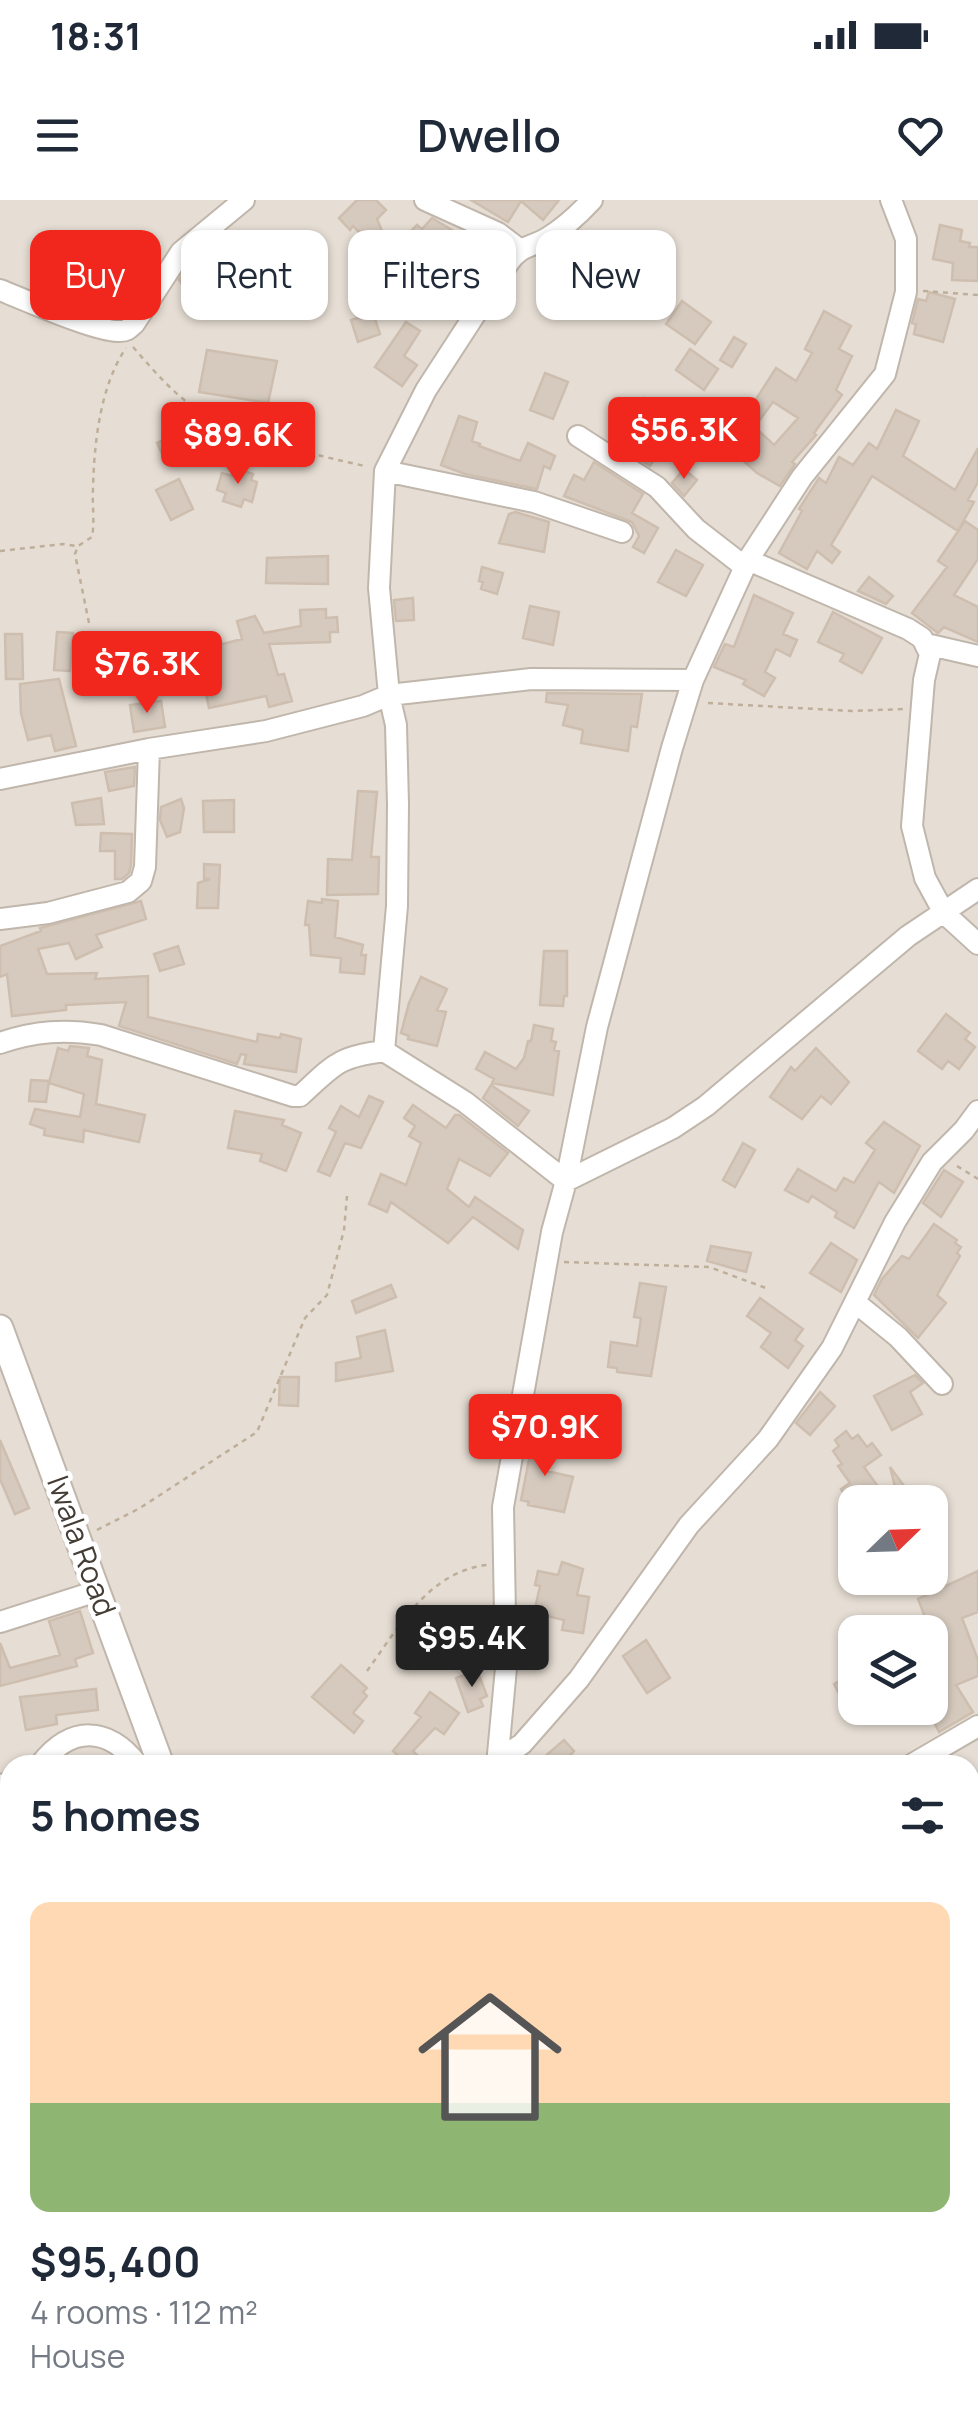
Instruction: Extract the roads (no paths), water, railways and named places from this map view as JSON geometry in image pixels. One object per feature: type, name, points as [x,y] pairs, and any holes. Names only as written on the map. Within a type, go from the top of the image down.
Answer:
[{"type":"street","points":[[0,290],[96,326],[125,330],[134,324],[181,252],[244,200]]},
{"type":"street","points":[[425,200],[489,228],[518,249]]},
{"type":"street","points":[[384,1051],[397,906],[396,725],[389,696],[379,588],[385,471],[426,390],[518,249],[549,237],[592,200]]},
{"type":"street","points":[[498,1755],[506,1668],[504,1507],[547,1261],[597,1028],[693,680],[747,563],[802,477],[885,374],[906,292],[906,239],[891,200]]},
{"type":"street","points":[[578,436],[657,486],[696,529],[747,563],[908,629],[926,644],[978,656]]},
{"type":"street","points":[[385,471],[534,502],[622,532]]},
{"type":"street","points":[[926,644],[930,654],[921,710],[912,826],[926,878],[944,912],[978,944]]},
{"type":"street","points":[[0,780],[266,731],[389,696],[530,679],[693,680]]},
{"type":"street","points":[[0,919],[48,912],[136,887],[145,867],[148,842],[149,750]]},
{"type":"street","points":[[566,1182],[706,1106],[908,936],[978,890]]},
{"type":"street","points":[[0,1043],[39,1032],[100,1035],[292,1096],[300,1096],[317,1078],[350,1056],[384,1051],[465,1102],[566,1182]]},
{"type":"street","points":[[507,1755],[522,1744],[579,1679],[689,1525],[768,1439],[832,1348],[895,1222],[940,1154],[978,1110]]},
{"type":"street","points":[[856,1303],[898,1338],[942,1384]]},
{"type":"street","name":"Iwala Road","points":[[0,1329],[157,1755]]},
{"type":"street","points":[[0,1622],[97,1591]]},
{"type":"street","points":[[928,1755],[978,1726]]},
{"type":"street","points":[[48,1755],[70,1741],[92,1734],[104,1735],[128,1755]]}]
